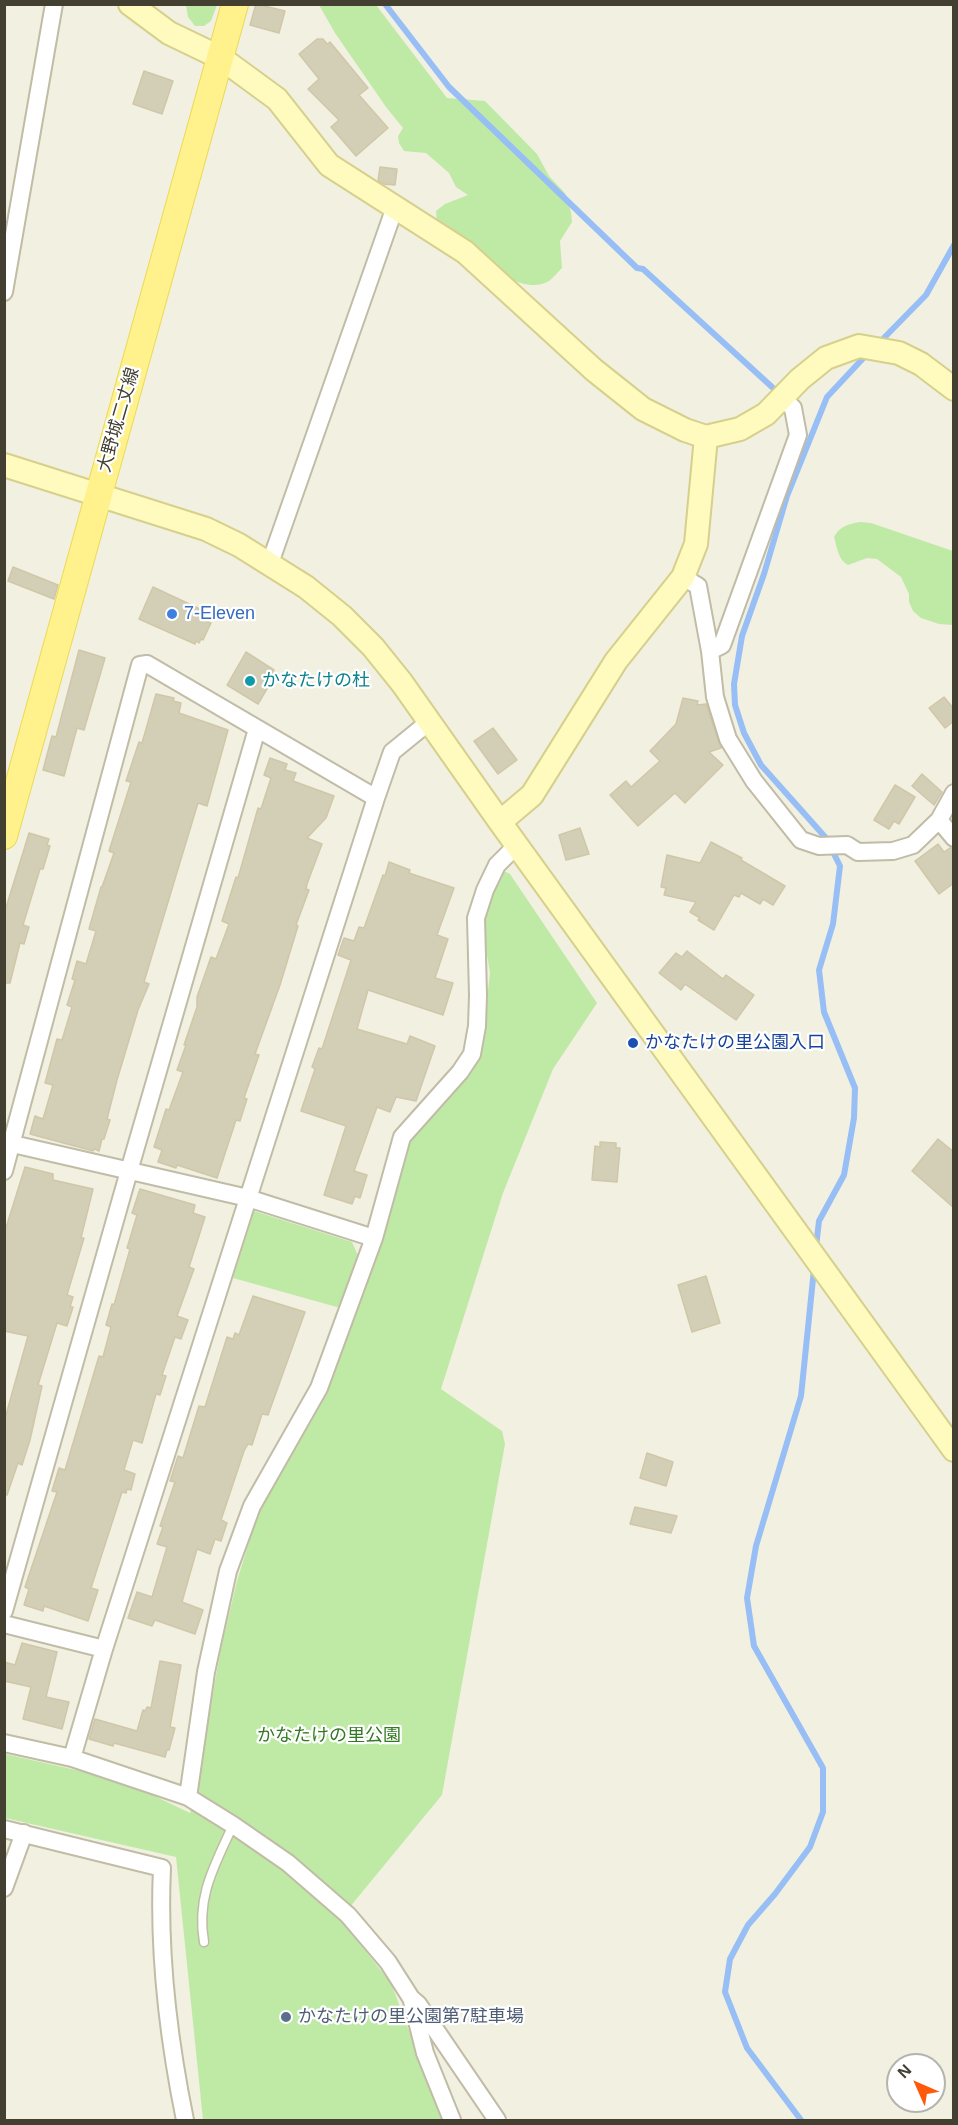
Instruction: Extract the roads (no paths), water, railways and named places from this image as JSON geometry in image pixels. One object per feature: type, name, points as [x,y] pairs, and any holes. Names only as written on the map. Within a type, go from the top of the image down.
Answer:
[{"type":"main road","name":"大野城二丈線","points":[[4,836],[235,4]]},
{"type":"street","points":[[4,292],[54,4]]},
{"type":"street","points":[[130,4],[169,33],[221,58],[277,99],[329,165],[465,252],[594,370],[643,409],[685,430],[706,436],[740,429],[766,414],[826,358],[859,345],[899,353],[921,364],[954,389]]},
{"type":"street","points":[[270,563],[395,207]]},
{"type":"street","points":[[710,651],[722,645],[798,435],[793,408],[782,398]]},
{"type":"street","points":[[500,822],[532,795],[616,661],[683,577],[696,544],[706,436]]},
{"type":"street","points":[[4,465],[206,529],[270,563],[342,616],[373,647],[402,683],[954,1450]]},
{"type":"street","points":[[683,577],[698,586],[710,651],[715,698],[728,739],[754,782],[801,840],[819,846],[847,845],[858,852],[893,851],[914,845],[939,820],[954,793]]},
{"type":"street","points":[[4,1171],[8,1143],[140,665],[147,664],[376,798]]},
{"type":"street","points":[[72,1758],[104,1649],[376,798],[392,752],[430,722]]},
{"type":"street","points":[[4,1611],[257,729]]},
{"type":"street","points":[[939,820],[954,838]]},
{"type":"street","points":[[188,1797],[206,1672],[228,1571],[252,1506],[319,1388],[374,1238],[402,1137],[460,1072],[472,1054],[478,1005],[476,918],[485,890],[498,865],[517,845]]},
{"type":"street","points":[[8,1143],[248,1198],[374,1238]]},
{"type":"street","points":[[4,1624],[104,1649]]},
{"type":"street","points":[[4,1743],[72,1758],[188,1797],[288,1863],[348,1915],[388,1962],[497,2121]]},
{"type":"street","points":[[4,1829],[162,1868],[160,1916],[164,1982],[172,2056],[185,2121]]},
{"type":"street","points":[[4,1888],[24,1833]]},
{"type":"street","points":[[411,1998],[425,2053],[452,2121]]},
{"type":"lane","points":[[204,1942],[200,1920],[208,1881],[233,1825]]},
{"type":"waterway","points":[[385,4],[449,87],[637,268],[643,269],[772,387]]},
{"type":"waterway","points":[[879,343],[926,295],[954,245]]},
{"type":"waterway","points":[[816,1247],[819,1221],[844,1175],[854,1118],[855,1088],[824,1012],[819,970],[833,924],[840,866],[826,838],[761,765],[744,733],[735,705],[734,684],[742,636],[764,574],[787,496],[827,397],[869,352]]},
{"type":"waterway","points":[[801,2120],[747,2048],[725,1992],[730,1959],[748,1925],[775,1894],[810,1847],[823,1812],[823,1768],[754,1646],[747,1598],[756,1546],[801,1396],[814,1269]]},
{"type":"place","name":"7-Eleven","points":[[172,614]]},
{"type":"place","name":"かなたけの杜","points":[[250,681]]},
{"type":"place","name":"かなたけの里公園入口","points":[[633,1043]]},
{"type":"place","name":"かなたけの里公園第7駐車場","points":[[286,2017]]},
{"type":"park label","name":"かなたけの里公園","points":[[329,1736]]}]
